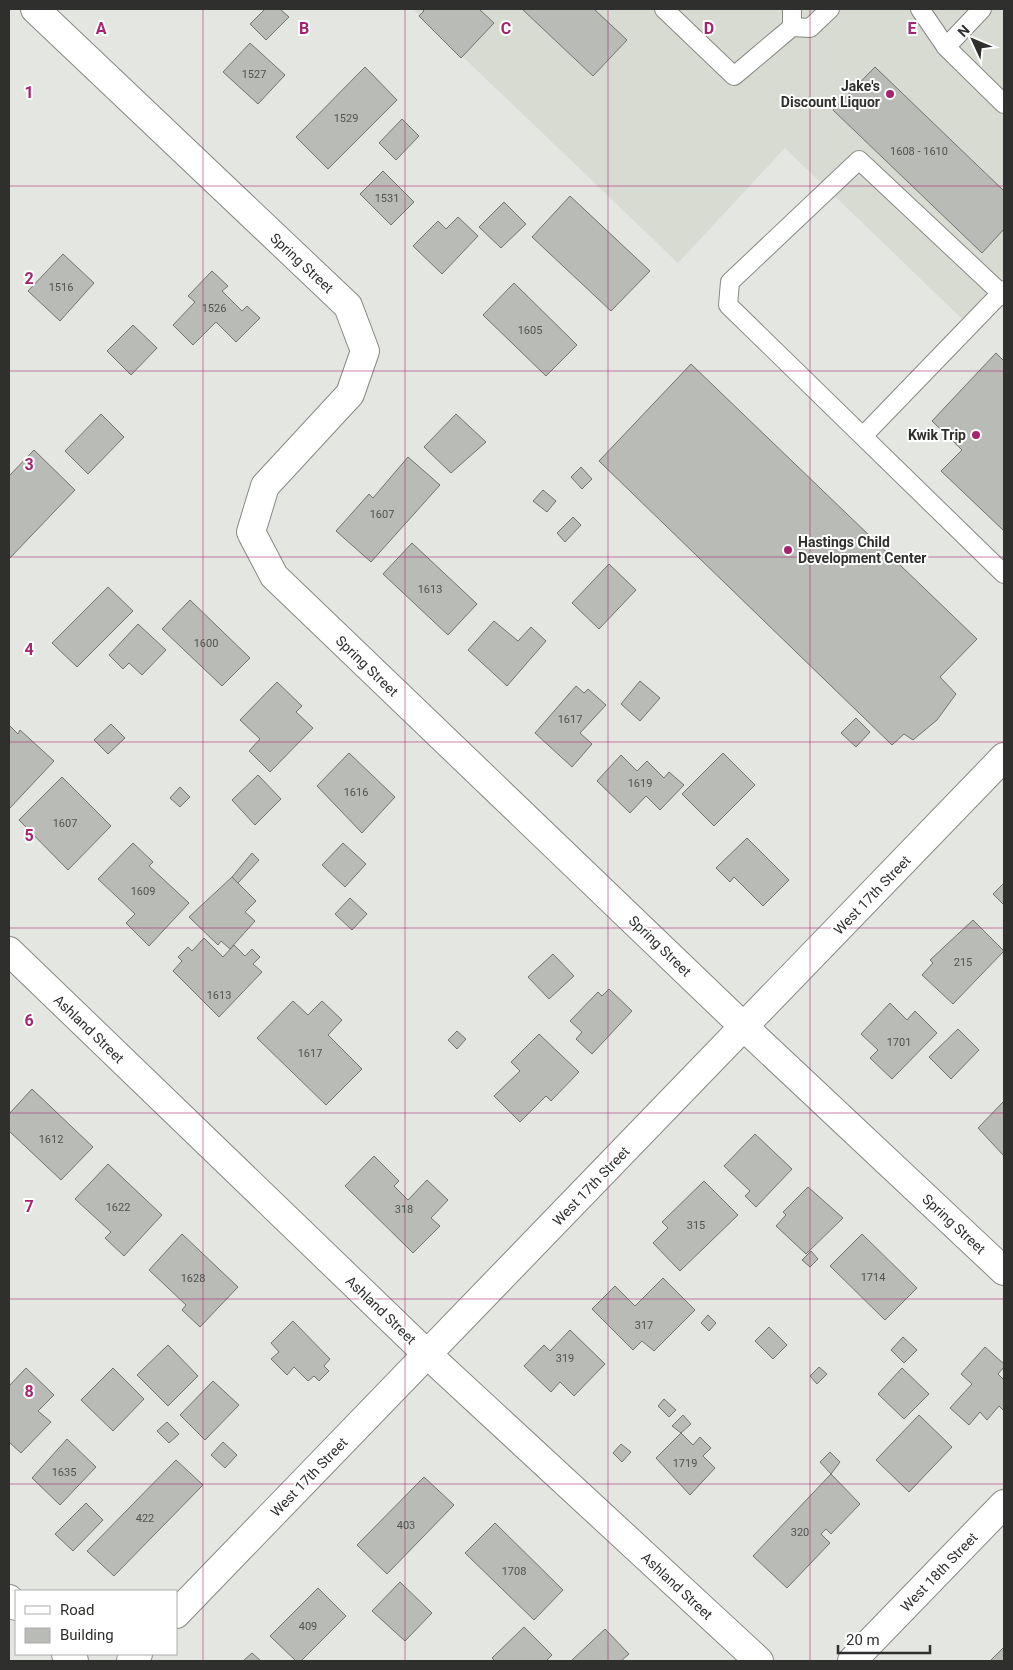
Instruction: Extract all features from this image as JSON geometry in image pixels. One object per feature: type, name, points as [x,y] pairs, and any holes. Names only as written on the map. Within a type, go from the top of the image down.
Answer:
[{"type":"street","name":"Spring Street","points":[[35,9],[348,306],[365,351],[350,394],[265,486],[251,532],[274,576],[744,1027],[1004,1271]]},
{"type":"street","name":"West 17th Street","points":[[178,1612],[1004,757]]},
{"type":"street","name":"Ashland Street","points":[[9,952],[428,1355],[759,1661]]},
{"type":"street","name":"West 18th Street","points":[[852,1661],[1004,1504]]},
{"type":"lane","points":[[664,9],[734,76],[792,27],[810,28],[830,9]]},
{"type":"lane","points":[[792,9],[792,27]]},
{"type":"lane","points":[[920,9],[946,47],[1004,104]]},
{"type":"lane","points":[[946,47],[982,9]]},
{"type":"lane","points":[[863,436],[1003,293],[859,160],[730,282],[728,305],[1004,574]]},
{"type":"shaded area","points":[[413,9],[1004,9],[1004,291],[996,284],[962,319],[785,148],[678,263]]},
{"type":"building","points":[[265,9],[280,9],[289,17],[266,40],[250,24]]},
{"type":"building","points":[[422,9],[479,9],[494,23],[461,58],[419,16],[424,11]]},
{"type":"building","points":[[522,9],[594,9],[627,40],[593,76]]},
{"type":"building","points":[[250,43],[285,75],[258,104],[223,72]]},
{"type":"building","points":[[365,67],[397,100],[328,169],[296,137]]},
{"type":"building","points":[[875,67],[1004,191],[1004,229],[982,253],[833,110]]},
{"type":"building","points":[[402,119],[419,136],[396,160],[379,143]]},
{"type":"building","points":[[383,171],[414,202],[391,225],[360,194]]},
{"type":"building","points":[[570,196],[650,271],[611,311],[532,237]]},
{"type":"building","points":[[504,202],[526,224],[501,248],[479,227]]},
{"type":"building","points":[[458,217],[478,236],[442,274],[413,246],[438,221],[446,229]]},
{"type":"building","points":[[63,254],[94,283],[60,321],[28,291]]},
{"type":"building","points":[[212,271],[228,286],[222,291],[242,311],[247,306],[260,318],[236,342],[216,322],[193,345],[173,325],[195,302],[188,296]]},
{"type":"building","points":[[514,283],[577,345],[546,376],[483,315]]},
{"type":"building","points":[[133,325],[157,348],[131,375],[107,351]]},
{"type":"building","name":"Kwik Trip","points":[[996,353],[1004,361],[1004,531],[941,471],[962,450],[932,421]]},
{"type":"building","name":"Hastings Child Development Center","points":[[691,364],[977,639],[940,677],[956,694],[937,720],[913,740],[904,734],[892,745],[599,461]]},
{"type":"building","points":[[101,414],[124,437],[88,474],[65,451]]},
{"type":"building","points":[[456,414],[486,442],[451,473],[424,447]]},
{"type":"building","points":[[34,450],[75,490],[9,559],[9,476]]},
{"type":"building","points":[[408,457],[440,485],[371,562],[336,531],[369,494],[373,498]]},
{"type":"building","points":[[581,467],[592,479],[582,489],[571,477]]},
{"type":"building","points":[[543,490],[556,501],[547,512],[533,501]]},
{"type":"building","points":[[573,517],[581,525],[565,542],[557,533]]},
{"type":"building","points":[[412,543],[477,604],[448,635],[383,574]]},
{"type":"building","points":[[609,564],[636,590],[599,629],[572,603]]},
{"type":"building","points":[[108,587],[133,611],[77,667],[52,643]]},
{"type":"building","points":[[190,600],[250,658],[222,686],[162,629]]},
{"type":"building","points":[[494,621],[518,641],[531,627],[546,641],[507,686],[468,650]]},
{"type":"building","points":[[138,624],[166,650],[142,675],[129,663],[123,669],[109,655]]},
{"type":"building","points":[[640,681],[660,698],[640,721],[621,704]]},
{"type":"building","points":[[277,682],[302,706],[296,712],[313,728],[270,772],[249,751],[260,739],[240,720]]},
{"type":"building","points":[[576,686],[584,693],[588,689],[606,705],[580,733],[592,744],[572,767],[535,733]]},
{"type":"building","points":[[856,718],[870,732],[856,747],[841,733]]},
{"type":"building","points":[[111,724],[125,738],[108,754],[94,740]]},
{"type":"building","points":[[9,725],[18,734],[20,730],[54,761],[9,809]]},
{"type":"building","points":[[349,753],[395,797],[362,833],[317,786]]},
{"type":"building","points":[[723,753],[755,785],[714,826],[682,794]]},
{"type":"building","points":[[621,755],[637,771],[647,761],[664,778],[669,772],[684,785],[660,810],[646,796],[630,813],[597,781]]},
{"type":"building","points":[[258,775],[281,799],[255,825],[232,800]]},
{"type":"building","points":[[62,777],[111,826],[68,870],[19,820]]},
{"type":"building","points":[[180,787],[190,797],[180,807],[170,798]]},
{"type":"building","points":[[747,838],[789,880],[763,906],[734,877],[730,882],[716,868]]},
{"type":"building","points":[[133,843],[153,862],[149,866],[189,903],[149,946],[126,923],[135,914],[98,879]]},
{"type":"building","points":[[343,843],[366,864],[345,887],[322,865]]},
{"type":"building","points":[[252,853],[259,860],[238,883],[232,877]]},
{"type":"building","points":[[232,877],[256,901],[245,912],[255,921],[230,949],[221,941],[218,945],[189,917]]},
{"type":"building","points":[[1004,883],[1004,905],[993,894]]},
{"type":"building","points":[[350,898],[367,914],[352,930],[335,914]]},
{"type":"building","points":[[973,920],[1004,951],[953,1004],[922,975],[933,963],[930,960]]},
{"type":"building","points":[[204,938],[223,957],[234,945],[245,956],[252,949],[260,957],[253,964],[262,972],[219,1017],[173,971],[182,961],[178,957],[188,947],[192,951]]},
{"type":"building","points":[[553,954],[574,976],[549,999],[528,977]]},
{"type":"building","points":[[609,989],[632,1011],[592,1054],[576,1039],[582,1032],[570,1021],[598,992],[602,996]]},
{"type":"building","points":[[293,1001],[308,1015],[322,1001],[342,1020],[328,1035],[362,1069],[326,1105],[257,1038]]},
{"type":"building","points":[[890,1003],[907,1020],[915,1011],[937,1033],[892,1079],[870,1058],[878,1050],[861,1034]]},
{"type":"building","points":[[958,1029],[979,1050],[951,1079],[929,1057]]},
{"type":"building","points":[[457,1031],[466,1039],[457,1049],[448,1040]]},
{"type":"building","points":[[539,1034],[579,1072],[551,1101],[546,1096],[520,1122],[494,1096],[520,1071],[511,1062]]},
{"type":"building","points":[[32,1089],[93,1147],[61,1180],[9,1131],[9,1114]]},
{"type":"building","points":[[1004,1103],[1004,1156],[978,1128]]},
{"type":"building","points":[[755,1134],[792,1169],[756,1207],[745,1196],[750,1191],[724,1166]]},
{"type":"building","points":[[374,1156],[399,1181],[394,1186],[408,1200],[427,1180],[448,1200],[431,1218],[440,1226],[413,1253],[345,1186]]},
{"type":"building","points":[[108,1164],[162,1215],[124,1256],[105,1238],[111,1232],[75,1199]]},
{"type":"building","points":[[704,1181],[738,1215],[680,1271],[653,1243],[668,1228],[662,1222]]},
{"type":"building","points":[[808,1187],[843,1218],[806,1254],[776,1226],[786,1215],[783,1212]]},
{"type":"building","points":[[182,1234],[238,1287],[200,1327],[182,1310],[186,1305],[149,1270]]},
{"type":"building","points":[[862,1234],[917,1288],[885,1320],[830,1266]]},
{"type":"building","points":[[811,1251],[818,1259],[810,1267],[802,1260]]},
{"type":"building","points":[[663,1278],[695,1310],[654,1351],[642,1341],[633,1350],[592,1309],[615,1286],[635,1306]]},
{"type":"building","points":[[708,1315],[716,1323],[709,1331],[701,1323]]},
{"type":"building","points":[[293,1321],[330,1359],[324,1366],[329,1371],[319,1381],[314,1376],[308,1381],[294,1367],[287,1375],[271,1359],[279,1352],[271,1343]]},
{"type":"building","points":[[769,1327],[787,1345],[773,1359],[755,1341]]},
{"type":"building","points":[[570,1330],[605,1364],[574,1396],[560,1382],[551,1392],[524,1366],[544,1345],[550,1351]]},
{"type":"building","points":[[903,1337],[917,1350],[904,1363],[891,1350]]},
{"type":"building","points":[[168,1345],[198,1376],[168,1406],[137,1375]]},
{"type":"building","points":[[985,1347],[1004,1364],[1004,1367],[998,1374],[1004,1380],[1004,1411],[999,1406],[987,1420],[980,1412],[969,1425],[950,1408],[972,1384],[961,1374]]},
{"type":"building","points":[[819,1367],[827,1374],[817,1384],[810,1376]]},
{"type":"building","points":[[26,1368],[54,1395],[38,1411],[51,1422],[21,1453],[9,1442],[9,1386]]},
{"type":"building","points":[[113,1368],[144,1399],[113,1431],[81,1400]]},
{"type":"building","points":[[902,1368],[929,1394],[904,1419],[878,1394]]},
{"type":"building","points":[[213,1381],[239,1405],[205,1440],[180,1415]]},
{"type":"building","points":[[664,1399],[676,1410],[669,1417],[658,1406]]},
{"type":"building","points":[[683,1415],[691,1424],[681,1433],[672,1426]]},
{"type":"building","points":[[919,1415],[952,1447],[909,1492],[876,1460]]},
{"type":"building","points":[[167,1422],[179,1434],[169,1443],[157,1431]]},
{"type":"building","points":[[681,1433],[693,1445],[700,1437],[711,1448],[703,1456],[715,1468],[690,1495],[656,1458]]},
{"type":"building","points":[[67,1439],[96,1467],[60,1505],[32,1478]]},
{"type":"building","points":[[223,1442],[237,1455],[225,1468],[211,1455]]},
{"type":"building","points":[[621,1444],[631,1452],[622,1462],[613,1453]]},
{"type":"building","points":[[830,1452],[840,1462],[831,1474],[820,1462]]},
{"type":"building","points":[[176,1460],[203,1485],[114,1576],[87,1551]]},
{"type":"building","points":[[831,1474],[860,1504],[831,1534],[826,1529],[821,1534],[830,1543],[787,1588],[753,1556]]},
{"type":"building","points":[[424,1477],[454,1505],[387,1574],[357,1545]]},
{"type":"building","points":[[86,1503],[103,1520],[73,1551],[55,1534]]},
{"type":"building","points":[[495,1523],[563,1590],[534,1620],[465,1553]]},
{"type":"building","points":[[400,1582],[432,1613],[405,1641],[372,1611]]},
{"type":"building","points":[[318,1588],[346,1616],[301,1661],[296,1661],[270,1636]]},
{"type":"building","points":[[524,1627],[552,1655],[546,1661],[495,1661],[492,1658]]},
{"type":"building","points":[[605,1629],[629,1654],[621,1661],[571,1661]]},
{"type":"building","points":[[1004,1647],[1004,1661],[990,1661]]},
{"type":"building","points":[[252,1653],[261,1661],[243,1661]]},
{"type":"place","name":"Jake's Discount Liquor","points":[[890,94]]},
{"type":"place","name":"Kwik Trip","points":[[976,435]]},
{"type":"place","name":"Hastings Child Development Center","points":[[788,550]]}]
